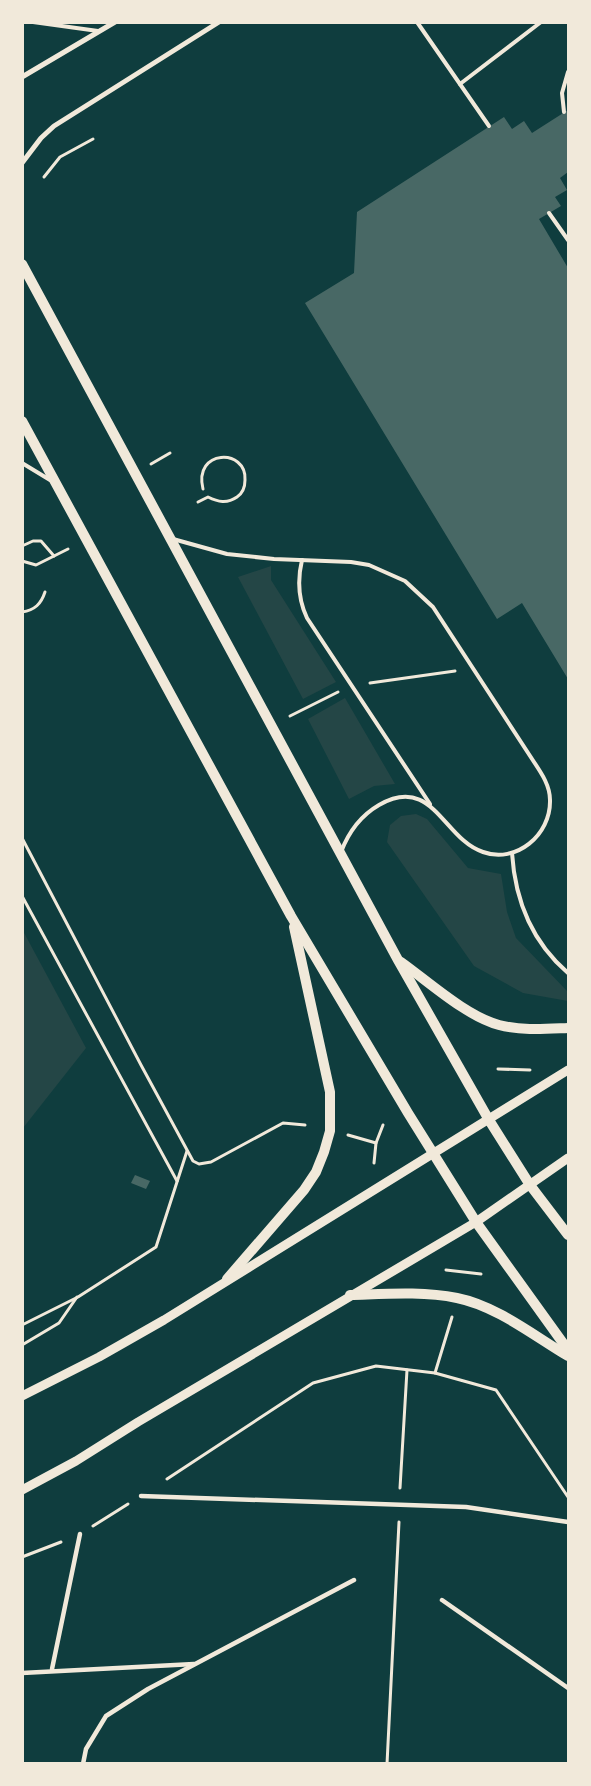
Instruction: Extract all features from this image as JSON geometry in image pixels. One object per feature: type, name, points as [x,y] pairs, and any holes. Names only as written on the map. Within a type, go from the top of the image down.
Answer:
[{"type":"main road","points":[[22,264],[398,960],[489,1120],[530,1185],[568,1235]]},
{"type":"main road","points":[[22,421],[291,916],[476,1222],[568,1350]]},
{"type":"main road","points":[[227,1279],[304,1190],[316,1172],[330,1131],[330,1092],[291,916]]},
{"type":"main road","points":[[398,960],[469,1010],[497,1024],[530,1030],[568,1028]]},
{"type":"main road","points":[[350,1295],[407,1294],[458,1298],[493,1312],[568,1356]]},
{"type":"street","points":[[22,77],[115,22]]},
{"type":"street","points":[[22,163],[54,126],[219,22]]},
{"type":"street","points":[[22,1396],[99,1358],[164,1320],[227,1279],[434,1154],[568,1070]]},
{"type":"street","points":[[22,1490],[76,1461],[350,1295],[476,1222],[568,1158]]},
{"type":"street","points":[[141,1496],[466,1507],[568,1522]]},
{"type":"street","points":[[52,1669],[80,1534]]},
{"type":"street","points":[[83,1764],[86,1749],[106,1716],[148,1688],[354,1580]]},
{"type":"street","points":[[442,1600],[568,1688]]},
{"type":"street","points":[[22,1672],[52,1669],[195,1664]]},
{"type":"lane","points":[[33,22],[101,31]]},
{"type":"lane","points":[[417,22],[489,126]]},
{"type":"lane","points":[[460,84],[541,22]]},
{"type":"lane","points":[[564,112],[562,94],[568,72]]},
{"type":"lane","points":[[549,213],[568,240]]},
{"type":"lane","points":[[22,463],[56,483]]},
{"type":"lane","points":[[170,538],[227,554],[351,562],[369,565],[405,581],[433,607],[548,786],[549,814],[544,827],[536,839],[524,848],[512,853],[497,855],[471,847],[430,805],[307,618],[299,596],[302,560]]},
{"type":"lane","points":[[341,854],[346,838],[356,824],[367,812],[381,804],[396,798],[408,798],[430,805]]},
{"type":"lane","points":[[512,853],[519,901],[528,923],[541,944],[568,973]]},
{"type":"path","points":[[44,177],[60,157],[93,139]]},
{"type":"path","points":[[198,502],[208,497],[218,502],[229,502],[239,496],[245,487],[245,476],[241,466],[233,458],[222,457],[211,460],[204,468],[202,474],[203,490]]},
{"type":"path","points":[[22,562],[36,565],[86,540]]},
{"type":"path","points":[[22,546],[34,541],[41,542],[54,556]]},
{"type":"path","points":[[22,612],[34,609],[41,601],[45,592]]},
{"type":"path","points":[[22,838],[193,1161],[205,1164],[283,1123],[305,1125]]},
{"type":"path","points":[[22,896],[177,1181]]},
{"type":"path","points":[[498,1069],[530,1070]]},
{"type":"path","points":[[374,1163],[376,1143],[383,1125]]},
{"type":"path","points":[[348,1135],[376,1143]]},
{"type":"path","points":[[22,1325],[78,1297],[156,1247],[187,1151]]},
{"type":"path","points":[[446,1270],[481,1274]]},
{"type":"path","points":[[22,1344],[59,1323],[78,1297]]},
{"type":"path","points":[[435,1374],[458,1298]]},
{"type":"path","points":[[22,1557],[80,1534],[313,1383],[376,1366],[435,1374],[496,1390],[568,1497]]},
{"type":"path","points":[[387,1764],[407,1370]]},
{"type":"shaded area","points":[[271,566],[271,580],[336,682],[303,699],[238,577]]},
{"type":"shaded area","points":[[345,698],[395,784],[374,786],[349,799],[308,719]]},
{"type":"shaded area","points":[[416,814],[427,819],[468,868],[501,874],[507,912],[516,938],[568,992],[568,1001],[523,993],[474,966],[387,842],[390,825],[401,816]]},
{"type":"shaded area","points":[[22,929],[86,1048],[23,1128],[22,1128]]},
{"type":"building","points":[[568,110],[568,172],[560,178],[567,190],[555,197],[561,206],[539,219],[568,268],[568,679],[522,603],[497,619],[305,303],[354,273],[357,212],[504,117],[512,129],[524,121],[532,133]]},
{"type":"building","points":[[135,1175],[150,1181],[146,1189],[131,1183]]}]
